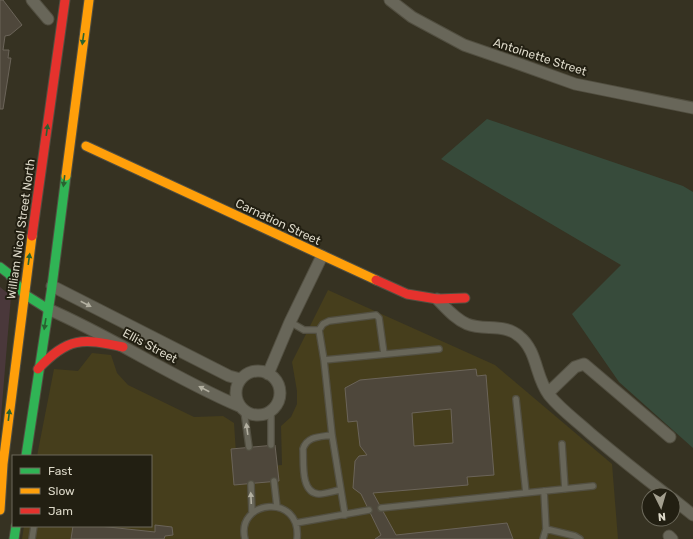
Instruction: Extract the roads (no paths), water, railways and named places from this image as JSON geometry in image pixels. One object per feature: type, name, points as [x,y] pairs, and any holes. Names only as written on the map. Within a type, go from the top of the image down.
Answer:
[{"type":"main road","name":"William Nicol Street North","points":[[0,510],[3,464],[24,294],[65,0]]},
{"type":"main road","points":[[26,455],[48,309],[45,283],[89,0]]},
{"type":"main road","name":"Carnation Street","points":[[86,146],[407,294],[437,299],[465,298]]},
{"type":"main road","points":[[0,266],[9,274],[24,294],[48,309]]},
{"type":"main road","points":[[9,274],[27,276],[45,283]]},
{"type":"main road","points":[[38,370],[51,354],[69,344],[90,341],[123,347]]},
{"type":"main road","points":[[14,539],[16,527]]},
{"type":"street","points":[[32,0],[48,19]]},
{"type":"street","name":"Antoinette Street","points":[[390,0],[412,17],[464,45],[522,66],[575,84],[693,108]]},
{"type":"street","points":[[268,374],[290,322],[322,256]]},
{"type":"street","name":"Ellis Street","points":[[45,283],[229,376],[240,379]]},
{"type":"street","points":[[437,299],[458,319],[467,324],[506,329],[519,335],[527,344],[532,353],[548,393],[566,412],[657,487]]},
{"type":"street","name":"Ellis Street","points":[[48,309],[84,325],[123,347],[258,416],[271,411]]},
{"type":"street","points":[[548,393],[575,367],[584,364],[670,437]]},
{"type":"street","points":[[242,408],[236,401],[236,390],[240,379],[253,371],[268,374],[278,384],[280,392],[276,406],[271,411]]},
{"type":"street","points":[[681,506],[693,515]]},
{"type":"lane","points":[[345,515],[332,435],[324,360],[319,330],[323,324],[329,321],[376,315],[379,318],[384,354]]},
{"type":"lane","points":[[290,322],[304,330],[319,330]]},
{"type":"lane","points":[[324,360],[439,349]]},
{"type":"lane","points":[[516,399],[526,493]]},
{"type":"lane","points":[[242,408],[249,447]]},
{"type":"lane","points":[[271,411],[271,445]]},
{"type":"lane","points":[[332,435],[311,439],[305,443],[303,448],[306,485],[311,491],[319,494],[340,490]]},
{"type":"lane","points":[[562,444],[565,489]]},
{"type":"lane","points":[[274,481],[277,506]]},
{"type":"lane","points":[[245,539],[244,527],[252,513],[251,484]]},
{"type":"lane","points":[[381,508],[593,486]]},
{"type":"lane","points":[[543,539],[546,529],[544,491]]},
{"type":"lane","points":[[252,513],[268,506],[277,506],[285,510],[292,516],[296,523],[296,539]]},
{"type":"lane","points":[[296,523],[369,510]]},
{"type":"lane","points":[[32,539],[34,527]]},
{"type":"lane","points":[[546,529],[575,536],[580,539]]}]
